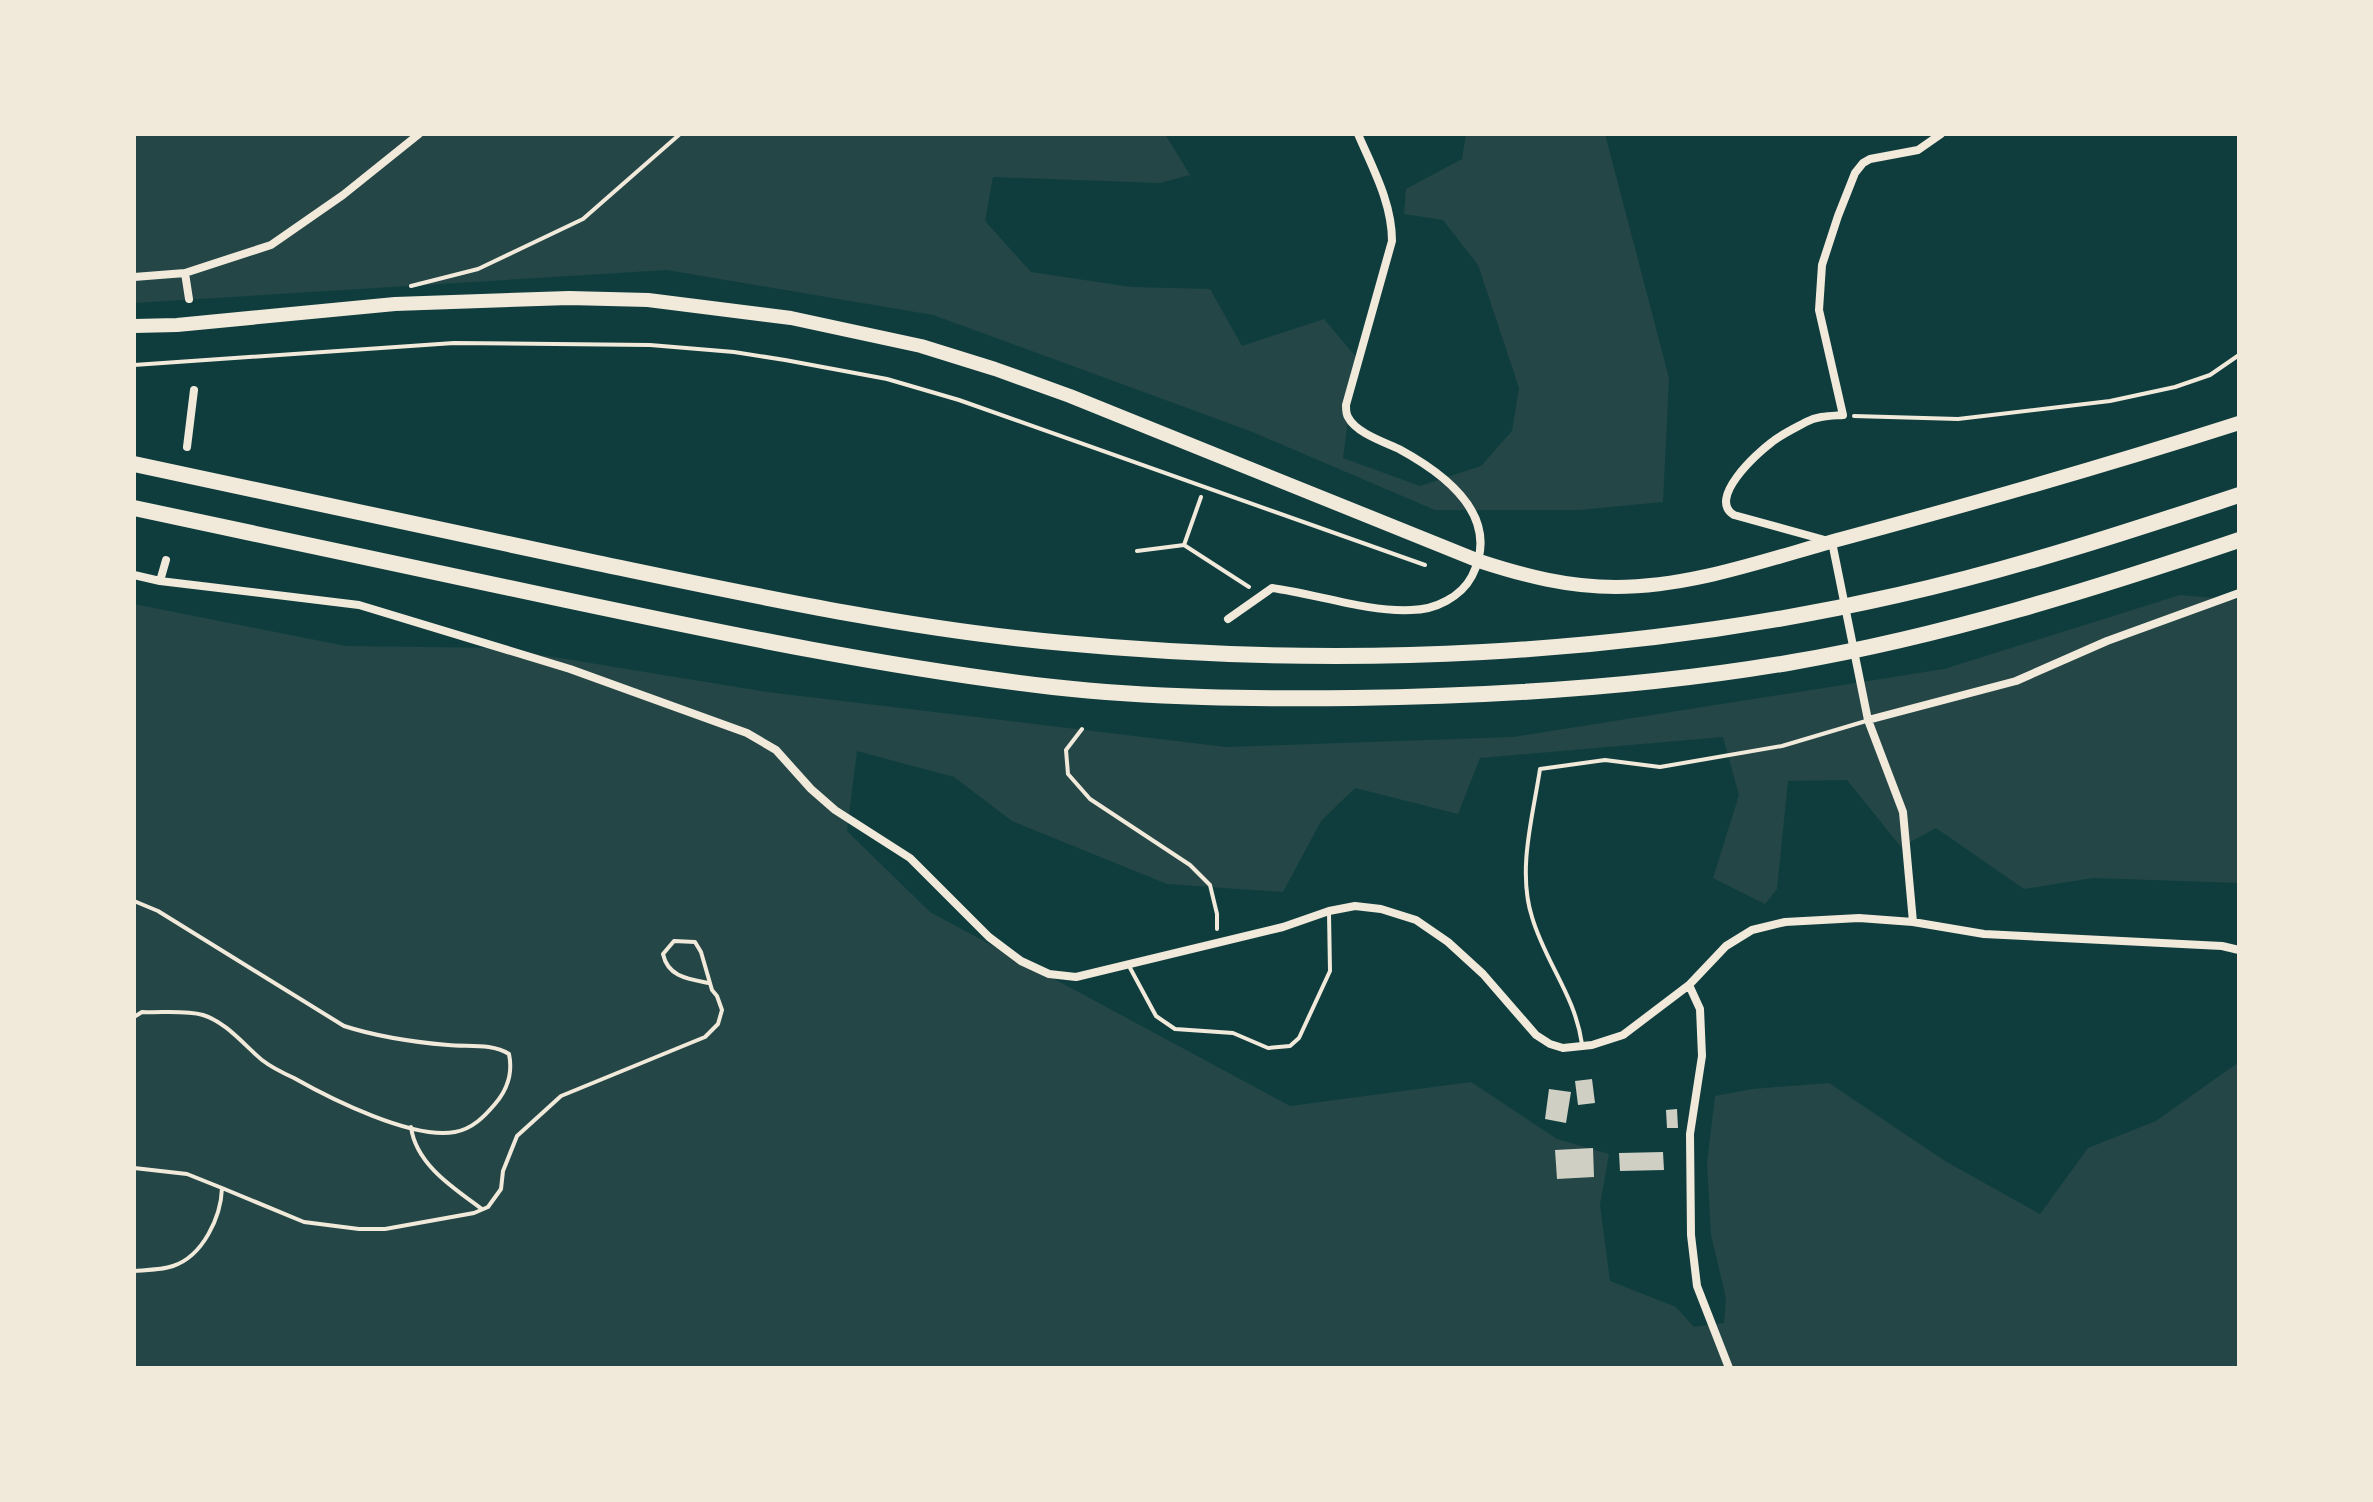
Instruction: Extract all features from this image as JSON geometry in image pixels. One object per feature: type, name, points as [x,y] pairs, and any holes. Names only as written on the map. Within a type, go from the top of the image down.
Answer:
[{"type":"highway","points":[[134,464],[701,585],[926,625],[1060,643],[1292,656],[1424,655],[1549,647],[1673,635],[1787,617],[1897,596],[2005,569],[2239,495]]},
{"type":"highway","points":[[134,508],[688,626],[934,671],[1058,687],[1168,695],[1294,699],[1548,691],[1795,662],[2025,607],[2142,573],[2239,540]]},
{"type":"main road","points":[[134,326],[177,325],[395,304],[569,298],[648,300],[729,309],[853,330],[921,346],[1070,396],[1479,561],[1548,582],[1584,586],[1644,586],[1683,582],[2035,486],[2239,423]]},
{"type":"street","points":[[134,277],[185,273],[271,245],[343,195],[419,134]]},
{"type":"street","points":[[1228,619],[1272,588],[1413,611],[1460,593],[1479,561],[1479,528],[1474,515],[1456,490],[1433,470],[1365,432],[1348,418],[1346,405],[1392,241],[1388,205],[1358,134]]},
{"type":"street","points":[[1913,922],[1903,812],[1868,720],[1832,542],[1734,515],[1727,511],[1724,504],[1725,494],[1739,475],[1771,442],[1809,420],[1843,415],[1819,310],[1822,265],[1838,216],[1855,173],[1863,163],[1918,150],[1941,134]]},
{"type":"street","points":[[185,273],[189,299]]},
{"type":"street","points":[[187,447],[194,390]]},
{"type":"street","points":[[160,581],[166,560]]},
{"type":"street","points":[[134,575],[160,581],[359,605],[570,669],[747,733],[776,750],[835,810],[910,858],[989,937],[1021,961],[1049,974],[1076,977],[1283,927],[1329,911],[1355,906],[1381,909],[1416,920],[1448,942],[1483,974],[1536,1035],[1563,1048],[1623,1035],[1689,985],[1726,946],[1752,930],[1785,922],[1859,918],[1913,922],[1984,934],[2207,945],[2239,950]]},
{"type":"street","points":[[1868,720],[2016,681],[2120,635],[2239,593]]},
{"type":"street","points":[[1689,985],[1700,1009],[1702,1056],[1690,1134],[1689,1182],[1694,1261],[1697,1286],[1729,1368]]},
{"type":"lane","points":[[134,365],[454,343],[618,344],[734,352],[887,379],[1018,420],[1425,565]]},
{"type":"lane","points":[[1582,1046],[1578,1020],[1531,917],[1526,871],[1540,769],[1605,760],[1660,767],[1782,746],[1868,720]]},
{"type":"lane","points":[[1129,966],[1156,1016],[1175,1029],[1233,1033],[1268,1048],[1290,1046],[1299,1038],[1330,971],[1329,911]]},
{"type":"path","points":[[395,304],[393,290],[478,269],[583,219],[680,134]]},
{"type":"path","points":[[1843,415],[1958,419],[2110,401],[2175,387],[2210,375],[2239,355]]},
{"type":"path","points":[[1184,545],[1205,487]]},
{"type":"path","points":[[1137,551],[1184,545],[1261,595]]},
{"type":"path","points":[[1082,729],[1066,750],[1068,774],[1090,799],[1190,865],[1210,885],[1217,914],[1217,942]]},
{"type":"path","points":[[134,901],[158,911],[344,1026],[381,1036],[501,1048],[509,1054],[512,1068],[503,1094],[484,1117],[454,1133],[389,1122],[297,1080],[266,1063],[223,1025],[204,1015],[142,1012],[134,1017]]},
{"type":"path","points":[[134,1168],[187,1174],[304,1222],[359,1229],[385,1229],[482,1209],[488,1207],[501,1189],[503,1171],[517,1136],[561,1096],[705,1037],[718,1024],[722,1010],[695,942],[674,941],[666,948],[663,954],[665,964],[671,971],[680,977],[709,983]]},
{"type":"path","points":[[411,1127],[413,1138],[435,1172],[482,1209]]},
{"type":"path","points":[[134,1271],[177,1265],[195,1252],[216,1218],[222,1188]]},
{"type":"shaded area","points":[[134,134],[1165,134],[1190,175],[1160,183],[993,177],[985,221],[1031,272],[1131,287],[1210,289],[1242,346],[1324,319],[1356,357],[1343,458],[1420,486],[1481,466],[1512,431],[1519,388],[1478,265],[1443,220],[1404,214],[1406,189],[1462,159],[1466,134],[1605,134],[1669,378],[1663,502],[1579,510],[1435,510],[1250,431],[933,315],[667,270],[134,303]]},
{"type":"shaded area","points":[[2180,595],[2239,600],[2239,883],[2093,878],[2024,889],[1936,828],[1901,847],[1847,780],[1788,781],[1777,889],[1765,904],[1713,878],[1739,795],[1723,737],[1480,758],[1458,814],[1355,788],[1321,821],[1283,892],[1167,884],[1012,821],[954,777],[857,751],[847,831],[930,912],[1290,1106],[1471,1082],[1557,1139],[1609,1154],[1600,1205],[1610,1281],[1676,1307],[1694,1327],[1724,1323],[1726,1298],[1711,1235],[1707,1163],[1715,1096],[1752,1089],[1829,1083],[1945,1161],[2040,1214],[2088,1148],[2156,1121],[2239,1062],[2239,1368],[134,1368],[134,604],[346,646],[499,648],[767,692],[1226,747],[1513,737],[1944,669]]},
{"type":"building","points":[[1592,1079],[1595,1103],[1578,1105],[1575,1081]]},
{"type":"building","points":[[1549,1089],[1571,1092],[1566,1123],[1545,1119]]},
{"type":"building","points":[[1677,1109],[1678,1128],[1667,1128],[1666,1110]]},
{"type":"building","points":[[1593,1148],[1594,1177],[1557,1179],[1555,1150]]},
{"type":"building","points":[[1663,1152],[1664,1170],[1620,1171],[1619,1153]]}]
